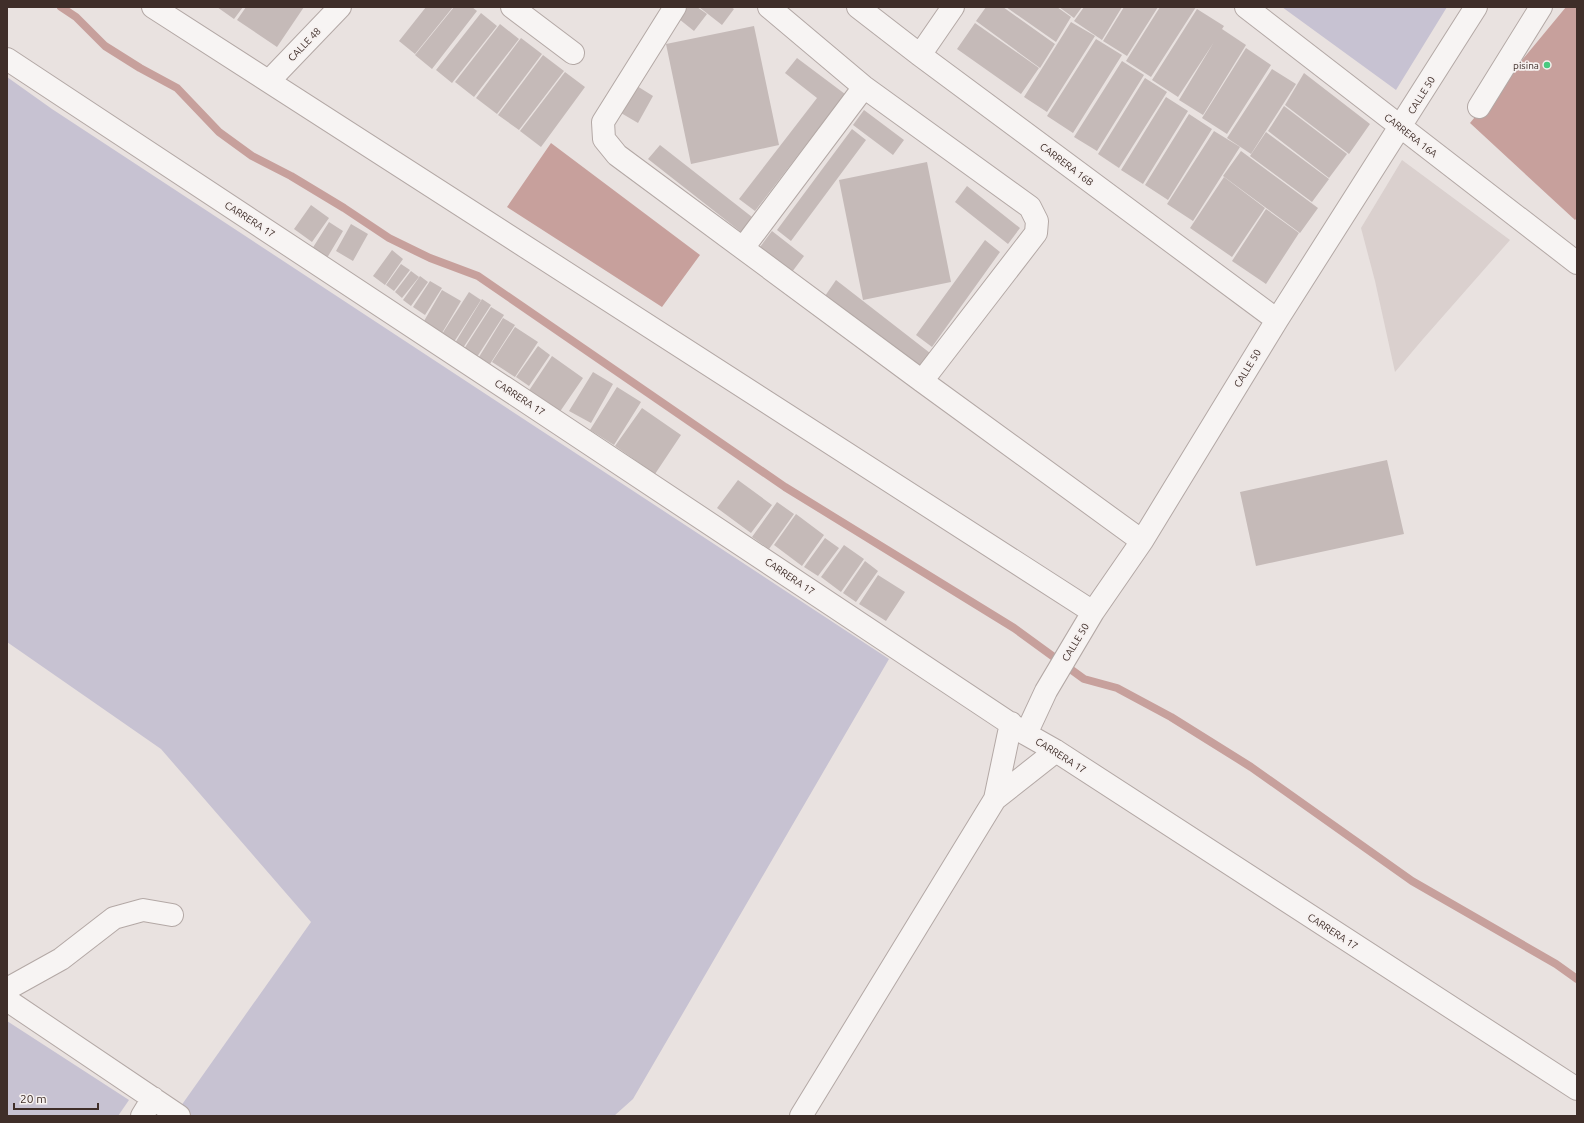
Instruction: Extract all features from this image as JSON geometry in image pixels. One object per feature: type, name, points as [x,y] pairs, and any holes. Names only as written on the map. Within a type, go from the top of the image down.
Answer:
[{"type":"street","points":[[153,7],[1093,612]]},
{"type":"street","name":"CALLE 48","points":[[269,81],[340,7]]},
{"type":"street","points":[[512,7],[572,53]]},
{"type":"street","points":[[675,7],[603,122],[604,139],[617,155],[922,381],[1142,541]]},
{"type":"street","points":[[769,7],[864,87],[1030,206],[1037,221],[1036,233],[922,381]]},
{"type":"street","name":"CARRERA 16B","points":[[858,7],[920,55],[1277,320]]},
{"type":"street","points":[[920,55],[953,7]]},
{"type":"street","name":"CARRERA 16A","points":[[1246,7],[1577,263]]},
{"type":"street","name":"CALLE 50","points":[[995,799],[1019,728],[1046,691],[1093,612],[1142,541],[1277,320],[1476,7]]},
{"type":"street","points":[[1479,107],[1541,7]]},
{"type":"street","name":"CARRERA 17","points":[[7,59],[1019,728],[1577,1089]]},
{"type":"street","points":[[743,248],[864,87]]},
{"type":"street","points":[[801,1116],[995,799],[1056,751]]},
{"type":"street","points":[[7,989],[61,959],[114,918],[143,910],[172,915]]},
{"type":"street","points":[[7,1000],[147,1107],[179,1116]]},
{"type":"shaded area","points":[[1282,7],[1447,7],[1396,90]]},
{"type":"shaded area","name":"pisina","points":[[1566,7],[1577,7],[1577,218],[1575,220],[1470,123]]},
{"type":"shaded area","points":[[7,77],[52,109],[889,659],[633,1099],[614,1116],[179,1116],[176,1113],[311,922],[161,749],[7,642]]},
{"type":"shaded area","points":[[551,143],[700,255],[662,307],[507,207]]},
{"type":"shaded area","points":[[1402,160],[1510,240],[1395,372],[1375,281],[1361,228]]},
{"type":"shaded area","points":[[7,1021],[129,1100],[118,1116],[7,1115]]},
{"type":"building","points":[[217,7],[243,7],[234,19]]},
{"type":"building","points":[[246,7],[304,7],[277,47],[237,20]]},
{"type":"building","points":[[426,7],[453,7],[415,54],[399,41]]},
{"type":"building","points":[[454,7],[472,7],[477,11],[432,69],[415,55]]},
{"type":"building","points":[[688,7],[697,7],[707,14],[694,31],[679,19]]},
{"type":"building","points":[[699,7],[731,7],[734,9],[722,25]]},
{"type":"building","points":[[986,7],[1003,7],[1055,44],[1040,68],[976,21]]},
{"type":"building","points":[[1006,7],[1057,7],[1071,17],[1056,42]]},
{"type":"building","points":[[1059,7],[1082,7],[1074,18]]},
{"type":"building","points":[[1084,7],[1122,7],[1102,40],[1074,21]]},
{"type":"building","points":[[1124,7],[1158,7],[1127,56],[1103,41]]},
{"type":"building","points":[[1160,7],[1196,7],[1151,77],[1126,61]]},
{"type":"building","points":[[1197,9],[1224,26],[1222,29],[1246,45],[1203,115],[1179,100],[1214,42],[1178,97],[1152,80]]},
{"type":"building","points":[[481,13],[497,26],[452,83],[436,70]]},
{"type":"building","points":[[1071,22],[1095,36],[1047,112],[1024,97]]},
{"type":"building","points":[[975,23],[1039,68],[1021,94],[957,49]]},
{"type":"building","points":[[500,24],[519,39],[474,97],[455,82]]},
{"type":"building","points":[[754,26],[779,145],[691,164],[666,44]]},
{"type":"building","points":[[521,38],[542,54],[497,114],[476,98]]},
{"type":"building","points":[[1096,39],[1122,55],[1073,133],[1047,116]]},
{"type":"building","points":[[1246,48],[1271,65],[1227,134],[1202,118]]},
{"type":"building","points":[[543,55],[564,71],[519,130],[498,115]]},
{"type":"building","points":[[797,58],[845,94],[755,211],[739,199],[817,98],[785,73]]},
{"type":"building","points":[[1122,61],[1144,75],[1097,151],[1074,137]]},
{"type":"building","points":[[1272,69],[1296,84],[1251,154],[1227,138]]},
{"type":"building","points":[[565,72],[585,87],[541,147],[520,131]]},
{"type":"building","points":[[1304,73],[1370,124],[1349,154],[1285,105]]},
{"type":"building","points":[[1145,78],[1167,92],[1119,168],[1098,154]]},
{"type":"building","points":[[637,86],[653,96],[638,123],[621,113]]},
{"type":"building","points":[[1166,97],[1188,111],[1143,184],[1121,170]]},
{"type":"building","points":[[1284,106],[1347,154],[1329,178],[1268,131]]},
{"type":"building","points":[[864,110],[904,140],[893,155],[853,125]]},
{"type":"building","points":[[1189,114],[1212,129],[1168,200],[1145,185]]},
{"type":"building","points":[[852,129],[866,140],[791,241],[777,230]]},
{"type":"building","points":[[1214,131],[1240,147],[1193,221],[1167,204]]},
{"type":"building","points":[[1266,132],[1329,179],[1312,202],[1250,156]]},
{"type":"building","points":[[660,145],[752,217],[741,232],[648,159]]},
{"type":"building","points":[[1241,151],[1318,208],[1300,233],[1223,176]]},
{"type":"building","points":[[927,162],[951,282],[863,300],[839,180]]},
{"type":"building","points":[[1224,177],[1265,208],[1232,257],[1190,228]]},
{"type":"building","points":[[967,186],[1020,228],[1008,244],[955,202]]},
{"type":"building","points":[[311,205],[329,218],[312,242],[294,229]]},
{"type":"building","points":[[1266,209],[1299,233],[1266,284],[1232,261]]},
{"type":"building","points":[[329,222],[343,231],[327,258],[312,249]]},
{"type":"building","points":[[351,224],[368,234],[353,261],[336,251]]},
{"type":"building","points":[[772,231],[804,256],[792,272],[760,247]]},
{"type":"building","points":[[985,240],[1000,252],[932,347],[916,335]]},
{"type":"building","points":[[392,250],[403,259],[385,285],[373,276]]},
{"type":"building","points":[[401,264],[410,270],[394,291],[386,285]]},
{"type":"building","points":[[411,271],[419,277],[402,298],[395,292]]},
{"type":"building","points":[[420,276],[428,282],[411,306],[403,300]]},
{"type":"building","points":[[836,280],[930,353],[918,368],[825,296]]},
{"type":"building","points":[[430,281],[442,288],[425,315],[413,307]]},
{"type":"building","points":[[442,290],[461,301],[442,333],[424,321]]},
{"type":"building","points":[[469,292],[481,300],[454,342],[442,334]]},
{"type":"building","points":[[482,299],[491,305],[463,348],[455,343]]},
{"type":"building","points":[[491,307],[504,315],[477,357],[464,349]]},
{"type":"building","points":[[503,318],[515,325],[490,364],[479,357]]},
{"type":"building","points":[[515,327],[538,342],[515,377],[492,362]]},
{"type":"building","points":[[538,346],[550,355],[529,386],[516,377]]},
{"type":"building","points":[[552,356],[583,378],[559,413],[528,392]]},
{"type":"building","points":[[593,372],[613,384],[591,423],[569,411]]},
{"type":"building","points":[[617,387],[641,402],[614,445],[590,430]]},
{"type":"building","points":[[642,408],[681,435],[655,474],[615,446]]},
{"type":"building","points":[[1387,460],[1404,534],[1256,566],[1240,492]]},
{"type":"building","points":[[738,480],[772,505],[751,533],[717,508]]},
{"type":"building","points":[[777,502],[794,514],[769,549],[752,537]]},
{"type":"building","points":[[796,514],[824,535],[802,566],[774,545]]},
{"type":"building","points":[[825,538],[839,548],[818,576],[804,567]]},
{"type":"building","points":[[844,545],[864,559],[841,592],[821,577]]},
{"type":"building","points":[[865,561],[878,571],[856,602],[843,593]]},
{"type":"building","points":[[878,575],[905,592],[886,621],[859,604]]},
{"type":"waterway","points":[[61,7],[76,17],[105,46],[140,68],[177,88],[219,132],[252,156],[291,176],[344,208],[389,238],[430,258],[478,276],[785,487],[1014,628],[1084,679],[1117,688],[1171,717],[1251,767],[1412,881],[1556,964],[1577,979]]},
{"type":"place","name":"pisina","points":[[1547,65]]}]
